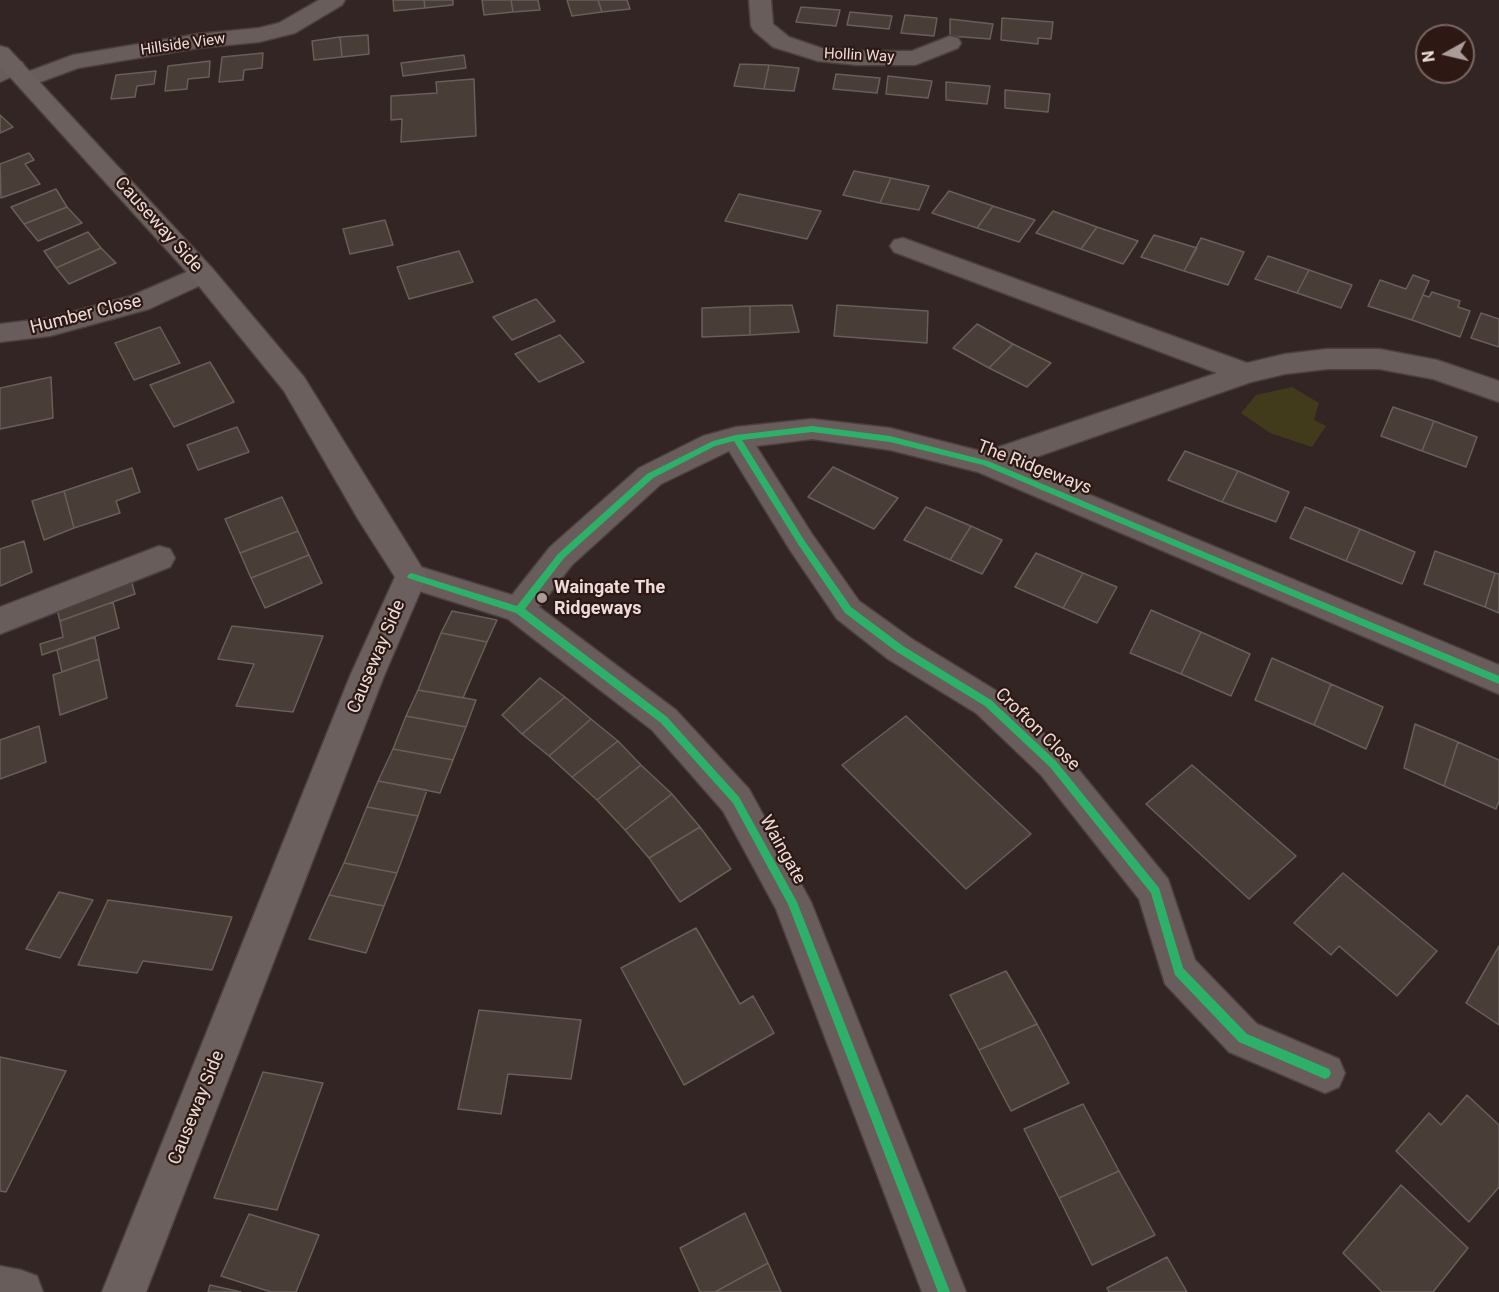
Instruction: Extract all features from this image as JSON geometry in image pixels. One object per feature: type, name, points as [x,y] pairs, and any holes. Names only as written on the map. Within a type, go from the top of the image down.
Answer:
[{"type":"street","name":"Hillside View","points":[[10,69],[268,33],[287,28],[334,0]]},
{"type":"street","name":"Hollin Way","points":[[760,0],[762,26],[782,42],[818,54],[857,58],[915,58],[950,43]]},
{"type":"street","name":"Causeway Side","points":[[10,69],[203,274],[294,384],[369,511],[411,576],[367,676],[124,1292]]},
{"type":"street","points":[[903,246],[1246,373]]},
{"type":"street","name":"Humber Close","points":[[0,333],[50,327],[140,303],[203,274]]},
{"type":"street","name":"The Ridgeways","points":[[985,463],[1246,373],[1285,364],[1327,359],[1379,359],[1437,370],[1499,392]]},
{"type":"street","name":"The Ridgeways","points":[[519,610],[561,555],[650,476],[713,444],[736,438],[812,429],[890,439],[985,463],[1499,680]]},
{"type":"street","name":"Crofton Close","points":[[736,438],[801,542],[848,610],[900,649],[988,703],[1053,764],[1155,891],[1179,971],[1243,1038],[1326,1073]]},
{"type":"street","points":[[0,621],[159,558]]},
{"type":"street","name":"Waingate","points":[[411,576],[519,610],[664,720],[736,800],[792,902],[944,1292]]},
{"type":"street","points":[[0,1288],[21,1292]]},
{"type":"shaded area","points":[[1292,387],[1319,403],[1314,420],[1326,426],[1312,447],[1270,433],[1241,413],[1256,395]]},
{"type":"building","points":[[393,0],[424,0],[425,8],[394,11]]},
{"type":"building","points":[[424,0],[453,0],[453,5],[425,8]]},
{"type":"building","points":[[482,0],[511,0],[513,12],[484,15]]},
{"type":"building","points":[[511,0],[538,0],[540,10],[513,12]]},
{"type":"building","points":[[567,0],[598,0],[602,12],[572,16]]},
{"type":"building","points":[[598,0],[627,0],[630,9],[602,12]]},
{"type":"building","points":[[801,7],[840,10],[836,26],[796,22]]},
{"type":"building","points":[[850,12],[892,16],[889,29],[847,25]]},
{"type":"building","points":[[905,15],[937,18],[934,36],[901,33]]},
{"type":"building","points":[[1002,18],[1053,22],[1051,39],[1038,38],[1038,44],[1001,40]]},
{"type":"building","points":[[950,19],[993,24],[990,39],[950,36]]},
{"type":"building","points":[[368,35],[369,54],[342,57],[340,37]]},
{"type":"building","points":[[340,37],[342,57],[314,60],[312,41]]},
{"type":"building","points":[[263,53],[262,68],[244,70],[243,80],[219,82],[222,57]]},
{"type":"building","points":[[464,55],[466,68],[403,76],[401,63]]},
{"type":"building","points":[[210,61],[209,77],[188,79],[187,89],[165,91],[168,66]]},
{"type":"building","points":[[740,64],[769,65],[764,89],[734,86]]},
{"type":"building","points":[[769,65],[799,68],[794,91],[764,89]]},
{"type":"building","points":[[156,71],[154,84],[137,86],[135,97],[111,99],[116,75]]},
{"type":"building","points":[[836,74],[880,78],[877,93],[833,89]]},
{"type":"building","points":[[888,76],[932,81],[928,98],[886,94]]},
{"type":"building","points":[[474,79],[476,136],[401,142],[402,119],[391,120],[391,96],[437,93],[436,82]]},
{"type":"building","points":[[946,82],[990,86],[987,104],[946,100]]},
{"type":"building","points":[[1005,90],[1050,94],[1048,112],[1005,108]]},
{"type":"building","points":[[0,115],[13,127],[0,133]]},
{"type":"building","points":[[29,153],[34,160],[25,164],[40,184],[1,198],[0,164]]},
{"type":"building","points":[[854,171],[891,178],[880,203],[843,195]]},
{"type":"building","points":[[891,178],[929,186],[919,210],[880,203]]},
{"type":"building","points":[[56,189],[67,207],[24,224],[11,207]]},
{"type":"building","points":[[949,191],[993,206],[977,228],[932,213]]},
{"type":"building","points":[[739,194],[821,211],[807,239],[725,221]]},
{"type":"building","points":[[993,206],[1035,220],[1019,242],[977,228]]},
{"type":"building","points":[[67,207],[82,223],[38,241],[24,224]]},
{"type":"building","points":[[1053,211],[1097,227],[1081,249],[1036,233]]},
{"type":"building","points":[[385,220],[393,245],[350,254],[343,229]]},
{"type":"building","points":[[1097,227],[1138,241],[1123,264],[1081,249]]},
{"type":"building","points":[[88,232],[101,248],[56,268],[44,251]]},
{"type":"building","points":[[1154,235],[1197,248],[1184,271],[1141,257]]},
{"type":"building","points":[[1201,238],[1244,252],[1228,285],[1184,271]]},
{"type":"building","points":[[101,248],[116,263],[69,284],[56,268]]},
{"type":"building","points":[[459,251],[473,282],[409,299],[397,267]]},
{"type":"building","points":[[1268,256],[1309,270],[1297,293],[1255,279]]},
{"type":"building","points":[[1309,270],[1352,285],[1341,308],[1297,293]]},
{"type":"building","points":[[1413,275],[1429,281],[1412,320],[1368,306],[1380,280],[1406,289]]},
{"type":"building","points":[[1432,292],[1460,301],[1458,307],[1470,311],[1460,337],[1412,320],[1423,295],[1429,297]]},
{"type":"building","points":[[536,299],[555,321],[512,340],[493,317]]},
{"type":"building","points":[[792,305],[799,332],[750,335],[750,306]]},
{"type":"building","points":[[837,305],[928,311],[927,343],[834,336]]},
{"type":"building","points":[[750,306],[750,335],[702,337],[702,308]]},
{"type":"building","points":[[1481,313],[1499,319],[1499,347],[1471,338]]},
{"type":"building","points":[[977,324],[1013,344],[989,368],[953,348]]},
{"type":"building","points":[[160,327],[180,363],[134,380],[115,343]]},
{"type":"building","points":[[560,335],[584,362],[539,382],[515,354]]},
{"type":"building","points":[[1013,344],[1051,363],[1027,387],[989,368]]},
{"type":"building","points":[[210,362],[234,402],[174,427],[150,385]]},
{"type":"building","points":[[51,377],[53,418],[0,429],[0,388]]},
{"type":"building","points":[[1393,407],[1434,421],[1422,451],[1381,436]]},
{"type":"building","points":[[1434,421],[1477,437],[1466,467],[1422,451]]},
{"type":"building","points":[[237,427],[249,452],[198,470],[187,445]]},
{"type":"building","points":[[1185,451],[1238,471],[1222,502],[1168,480]]},
{"type":"building","points":[[833,467],[898,498],[874,529],[808,497]]},
{"type":"building","points":[[132,468],[140,492],[116,501],[120,513],[74,528],[64,491]]},
{"type":"building","points":[[1238,471],[1289,492],[1276,522],[1222,502]]},
{"type":"building","points":[[64,491],[74,528],[44,540],[32,501]]},
{"type":"building","points":[[282,497],[298,531],[240,553],[225,519]]},
{"type":"building","points":[[926,507],[971,526],[950,560],[904,540]]},
{"type":"building","points":[[1305,507],[1360,529],[1346,561],[1290,538]]},
{"type":"building","points":[[971,526],[1002,540],[982,574],[950,560]]},
{"type":"building","points":[[1360,529],[1415,552],[1402,584],[1346,561]]},
{"type":"building","points":[[298,531],[309,555],[251,578],[240,553]]},
{"type":"building","points":[[24,541],[32,572],[0,586],[0,549]]},
{"type":"building","points":[[1435,551],[1495,573],[1485,607],[1424,584]]},
{"type":"building","points":[[1036,553],[1083,573],[1063,608],[1015,587]]},
{"type":"building","points":[[309,555],[322,583],[265,608],[251,578]]},
{"type":"building","points":[[1083,573],[1117,587],[1097,623],[1063,608]]},
{"type":"building","points":[[1495,573],[1499,574],[1499,613],[1485,607]]},
{"type":"building","points":[[130,576],[135,594],[60,621],[55,602]]},
{"type":"building","points":[[113,602],[119,628],[42,655],[40,644],[63,637],[60,621]]},
{"type":"building","points":[[1151,610],[1201,632],[1181,674],[1130,653]]},
{"type":"building","points":[[452,611],[497,620],[487,642],[441,633]]},
{"type":"building","points":[[232,626],[323,636],[293,712],[236,706],[254,664],[218,659]]},
{"type":"building","points":[[1201,632],[1250,654],[1231,696],[1181,674]]},
{"type":"building","points":[[441,633],[487,642],[463,698],[418,690]]},
{"type":"building","points":[[95,637],[99,659],[62,672],[57,650]]},
{"type":"building","points":[[1272,658],[1331,684],[1314,725],[1255,700]]},
{"type":"building","points":[[99,659],[107,698],[60,715],[53,675]]},
{"type":"building","points":[[540,678],[565,697],[522,734],[502,715]]},
{"type":"building","points":[[1331,684],[1383,707],[1366,749],[1314,725]]},
{"type":"building","points":[[418,690],[476,700],[466,727],[406,716]]},
{"type":"building","points":[[565,697],[591,719],[549,756],[522,734]]},
{"type":"building","points":[[406,716],[466,727],[453,760],[393,749]]},
{"type":"building","points":[[906,716],[1031,834],[966,889],[842,765]]},
{"type":"building","points":[[591,719],[618,741],[572,777],[549,756]]},
{"type":"building","points":[[1415,724],[1458,742],[1444,786],[1404,768]]},
{"type":"building","points":[[39,726],[46,762],[0,779],[0,740]]},
{"type":"building","points":[[618,741],[641,765],[597,800],[572,777]]},
{"type":"building","points":[[1458,742],[1499,760],[1499,801],[1496,809],[1444,786]]},
{"type":"building","points":[[393,749],[453,760],[440,793],[378,781]]},
{"type":"building","points":[[641,765],[672,794],[625,830],[597,800]]},
{"type":"building","points":[[1192,765],[1296,856],[1249,899],[1146,804]]},
{"type":"building","points":[[378,781],[427,790],[418,816],[367,807]]},
{"type":"building","points":[[672,794],[700,827],[649,858],[625,830]]},
{"type":"building","points":[[367,807],[418,816],[397,873],[344,863]]},
{"type":"building","points":[[700,827],[731,869],[680,902],[649,858]]},
{"type":"building","points":[[344,863],[397,873],[384,906],[329,895]]},
{"type":"building","points":[[1343,873],[1437,951],[1397,996],[1339,946],[1331,955],[1294,923]]},
{"type":"building","points":[[59,892],[93,900],[60,958],[26,949]]},
{"type":"building","points":[[329,895],[384,906],[366,953],[309,939]]},
{"type":"building","points":[[108,900],[232,917],[212,970],[143,961],[137,973],[78,965]]},
{"type":"building","points":[[696,928],[740,1004],[753,996],[774,1033],[684,1085],[621,968]]},
{"type":"building","points":[[1499,946],[1499,1025],[1466,1003]]},
{"type":"building","points":[[1006,971],[1037,1024],[979,1050],[950,995]]},
{"type":"building","points":[[479,1010],[581,1020],[571,1079],[508,1074],[501,1114],[458,1109]]},
{"type":"building","points":[[1037,1024],[1069,1083],[1011,1111],[979,1050]]},
{"type":"building","points":[[0,1057],[66,1071],[6,1192],[0,1191]]},
{"type":"building","points":[[263,1072],[323,1083],[277,1210],[214,1198]]},
{"type":"building","points":[[1467,1095],[1499,1125],[1499,1187],[1469,1222],[1396,1151],[1429,1113],[1441,1125]]},
{"type":"building","points":[[1083,1104],[1119,1171],[1059,1198],[1024,1129]]},
{"type":"building","points":[[1119,1171],[1155,1235],[1092,1265],[1059,1198]]},
{"type":"building","points":[[1401,1185],[1468,1248],[1433,1292],[1382,1292],[1343,1253]]},
{"type":"building","points":[[745,1213],[768,1263],[715,1292],[700,1292],[680,1248]]},
{"type":"building","points":[[249,1214],[319,1235],[296,1292],[271,1292],[221,1276]]},
{"type":"building","points":[[1167,1257],[1187,1292],[1109,1292],[1107,1288]]},
{"type":"building","points":[[768,1263],[781,1292],[715,1292]]},
{"type":"building","points":[[210,1285],[241,1292],[208,1292]]},
{"type":"cycle path","points":[[519,610],[561,556],[650,476],[713,444],[736,438],[812,429],[890,439],[985,463],[1499,680]]},
{"type":"cycle path","points":[[736,438],[801,542],[848,610],[900,649],[988,703],[1053,764],[1155,891],[1179,971],[1243,1038],[1325,1073]]},
{"type":"cycle path","points":[[411,576],[519,610],[664,720],[736,800],[792,902],[944,1292]]},
{"type":"place","name":"Waingate The Ridgeways","points":[[542,598]]}]
